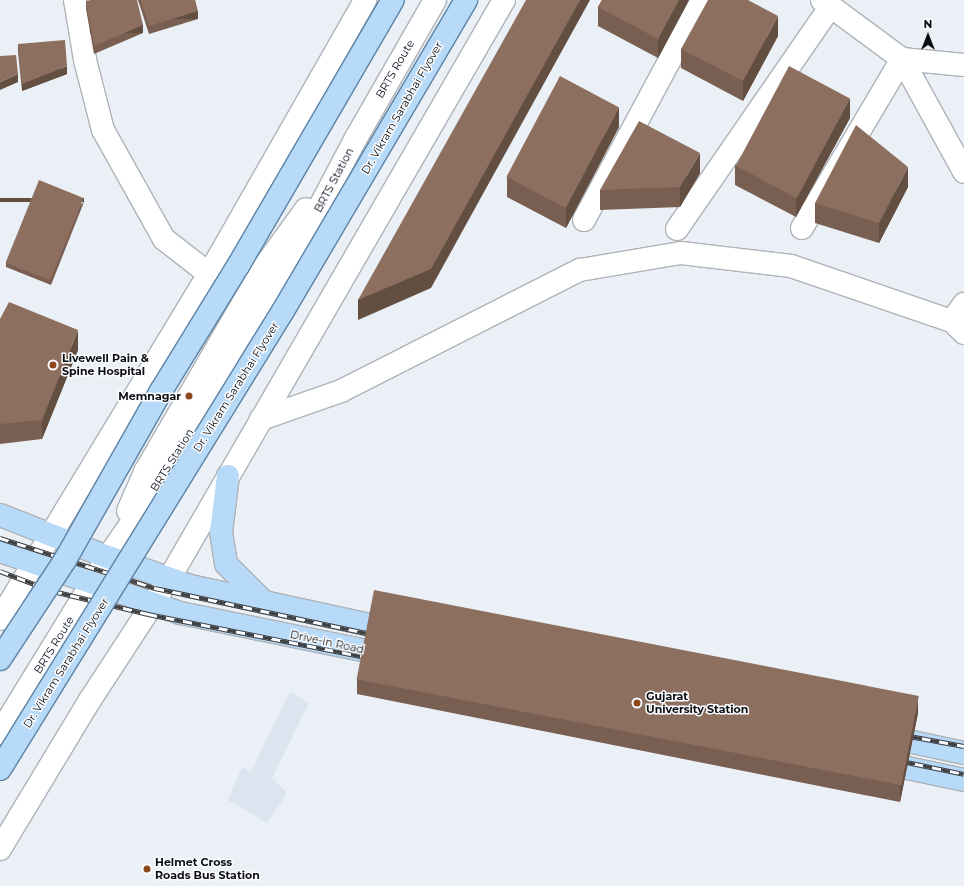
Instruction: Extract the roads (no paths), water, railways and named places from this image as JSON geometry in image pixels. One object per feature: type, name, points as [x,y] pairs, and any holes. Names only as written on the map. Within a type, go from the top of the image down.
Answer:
[{"type":"main road","points":[[0,659],[65,560],[161,391],[238,266],[393,0]]},
{"type":"main road","name":"Dr. Vikram Sarabhai Flyover","points":[[0,770],[283,311],[466,0]]},
{"type":"main road","points":[[228,476],[222,532],[226,564],[264,602]]},
{"type":"main road","points":[[0,515],[108,558],[170,579],[264,602],[417,635]]},
{"type":"main road","name":"Drive-in Road","points":[[0,551],[180,613],[412,660]]},
{"type":"main road","points":[[865,732],[964,753]]},
{"type":"main road","points":[[855,757],[964,780]]},
{"type":"street","points":[[75,0],[85,60],[102,130],[164,239],[209,274]]},
{"type":"street","points":[[0,618],[32,562],[209,274],[365,0]]},
{"type":"street","name":"BRTS Route","points":[[356,138],[435,0]]},
{"type":"street","points":[[0,849],[90,700],[170,579],[228,476],[504,0]]},
{"type":"street","points":[[584,220],[702,0]]},
{"type":"street","points":[[677,230],[826,3],[902,59],[964,172]]},
{"type":"street","points":[[902,59],[964,65]]},
{"type":"street","points":[[802,228],[902,59]]},
{"type":"street","name":"BRTS Station","points":[[108,558],[145,472],[262,270],[356,138]]},
{"type":"street","points":[[261,419],[341,391],[580,270],[681,253],[791,266],[960,319]]},
{"type":"street","name":"BRTS Route","points":[[0,733],[108,558]]},
{"type":"railway","points":[[0,538],[155,588],[377,635]]},
{"type":"railway","points":[[0,571],[53,591],[148,614],[371,658]]},
{"type":"railway","points":[[904,735],[964,746]]},
{"type":"railway","points":[[897,760],[964,774]]},
{"type":"place","name":"Livewell Pain & Spine Hospital","points":[[53,365]]},
{"type":"place","name":"Memnagar","points":[[189,396]]},
{"type":"place","name":"Gujarat University Station","points":[[637,703]]},
{"type":"place","name":"Helmet Cross Roads Bus Station","points":[[147,869]]}]
